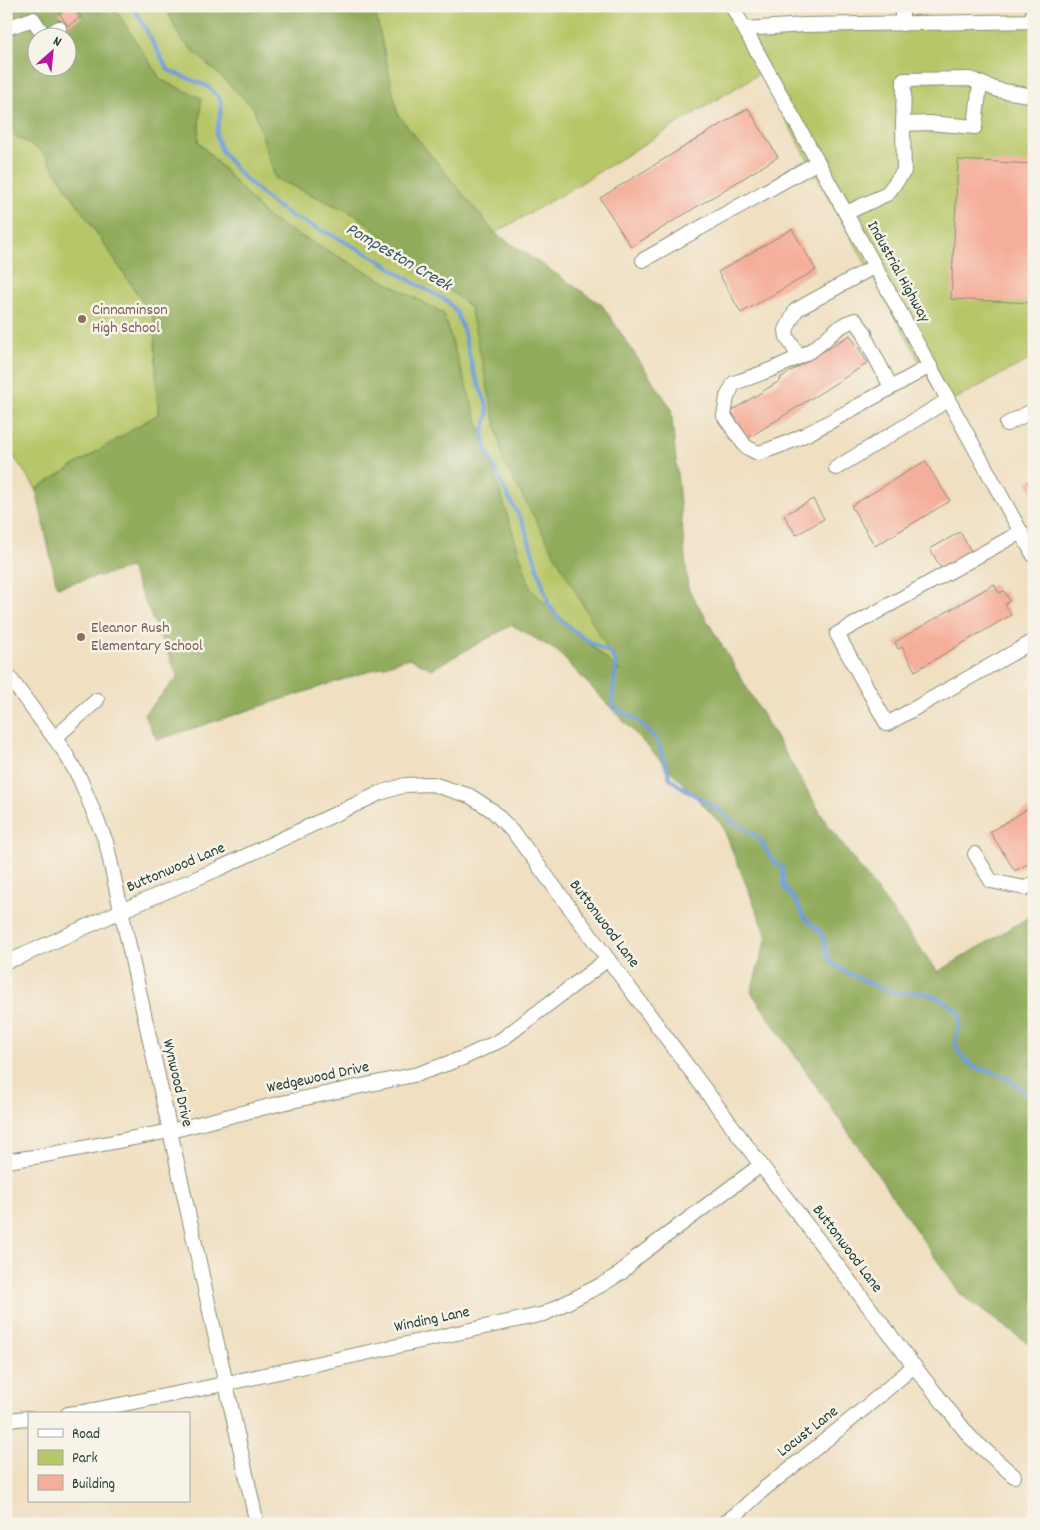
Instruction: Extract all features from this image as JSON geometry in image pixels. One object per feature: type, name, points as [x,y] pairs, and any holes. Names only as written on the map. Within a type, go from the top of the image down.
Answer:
[{"type":"street","name":"Industrial Highway","points":[[732,6],[1034,556]]},
{"type":"street","points":[[902,6],[902,24]]},
{"type":"street","points":[[745,29],[1034,21],[1033,6]]},
{"type":"street","points":[[6,28],[34,19],[40,28]]},
{"type":"street","points":[[846,213],[887,194],[904,172],[904,80],[970,79],[998,90],[1034,96]]},
{"type":"street","points":[[903,124],[929,123],[974,127],[980,83]]},
{"type":"street","points":[[643,260],[818,162]]},
{"type":"street","points":[[799,357],[787,337],[786,330],[796,310],[875,266]]},
{"type":"street","points":[[892,387],[864,333],[855,320],[836,329],[813,350],[781,366],[734,383],[727,397],[724,416],[746,447],[758,453],[810,434],[930,366]]},
{"type":"street","points":[[836,468],[948,400]]},
{"type":"street","points":[[1007,424],[1034,410]]},
{"type":"street","points":[[1021,532],[837,634],[887,724],[1034,641]]},
{"type":"street","name":"Wynwood Drive","points":[[6,673],[64,752],[80,779],[106,842],[257,1524]]},
{"type":"street","points":[[54,738],[97,700]]},
{"type":"street","name":"Buttonwood Lane","points":[[6,961],[17,958],[218,870],[405,784],[432,784],[470,796],[493,811],[515,834],[761,1165],[914,1366],[970,1437],[1014,1476]]},
{"type":"street","points":[[975,854],[991,881],[1025,888],[1034,883]]},
{"type":"street","name":"Wedgewood Drive","points":[[6,1161],[170,1131],[282,1103],[418,1074],[463,1058],[501,1040],[608,959]]},
{"type":"street","name":"Winding Lane","points":[[82,1412],[226,1383],[544,1314],[621,1273],[636,1258],[761,1165]]},
{"type":"street","name":"Locust Lane","points":[[722,1524],[850,1422],[914,1366]]},
{"type":"street","points":[[6,1420],[28,1418]]},
{"type":"green space","points":[[6,6],[113,6],[161,80],[201,98],[198,142],[269,219],[443,313],[531,590],[620,672],[504,463],[470,307],[358,216],[275,178],[254,108],[181,39],[165,6],[374,6],[398,115],[495,233],[602,305],[671,408],[688,588],[827,824],[938,972],[1034,914],[1034,1348],[961,1295],[751,992],[767,936],[722,825],[557,651],[512,625],[432,669],[409,658],[157,740],[144,714],[178,677],[130,568],[57,587],[36,489],[158,414],[154,319],[42,151],[6,131]]},
{"type":"green space","points":[[113,6],[165,6],[181,39],[254,108],[275,178],[358,216],[470,307],[505,463],[622,673],[531,590],[443,313],[269,219],[198,141],[201,98],[161,80]]},
{"type":"green space","points":[[374,6],[734,6],[746,28],[1034,17],[1034,357],[944,405],[760,73],[563,194],[495,233],[398,115]]},
{"type":"green space","name":"Cinnaminson High School","points":[[6,131],[42,151],[154,319],[158,414],[36,489],[6,445]]},
{"type":"building","points":[[69,6],[74,6],[81,17],[68,26],[59,13]]},
{"type":"building","points":[[748,108],[778,157],[631,247],[600,198]]},
{"type":"building","points":[[958,160],[1034,164],[1034,303],[951,299]]},
{"type":"building","points":[[792,229],[816,270],[741,313],[718,272]]},
{"type":"building","points":[[850,335],[868,363],[748,438],[731,411]]},
{"type":"building","points":[[925,461],[950,501],[875,546],[851,506]]},
{"type":"building","points":[[1034,478],[1034,494],[1027,482]]},
{"type":"building","points":[[813,499],[824,519],[796,535],[784,515]]},
{"type":"building","points":[[960,532],[972,553],[942,570],[930,549]]},
{"type":"building","points":[[994,584],[999,593],[1004,591],[1010,601],[1005,604],[1011,615],[915,671],[902,647],[898,649],[895,642]]},
{"type":"building","points":[[1034,805],[1034,860],[1015,871],[990,832]]},
{"type":"waterway","name":"Pompeston Creek","points":[[133,6],[167,68],[170,71],[207,86],[219,97],[221,111],[216,135],[222,152],[240,174],[273,204],[293,217],[379,260],[412,282],[447,301],[456,311],[463,329],[473,370],[487,405],[488,415],[483,433],[487,452],[503,487],[524,525],[549,605],[561,621],[587,640],[611,654],[616,665],[612,701],[614,707],[637,720],[657,740],[670,778],[760,840],[772,859],[782,868],[785,889],[795,900],[806,919],[822,934],[828,957],[834,964],[861,979],[883,988],[900,993],[926,993],[952,1006],[961,1015],[955,1042],[958,1053],[975,1068],[995,1072],[1010,1080],[1034,1103]]},
{"type":"place","name":"Cinnaminson High School","points":[[82,319]]},
{"type":"place","name":"Eleanor Rush Elementary School","points":[[81,637]]}]
